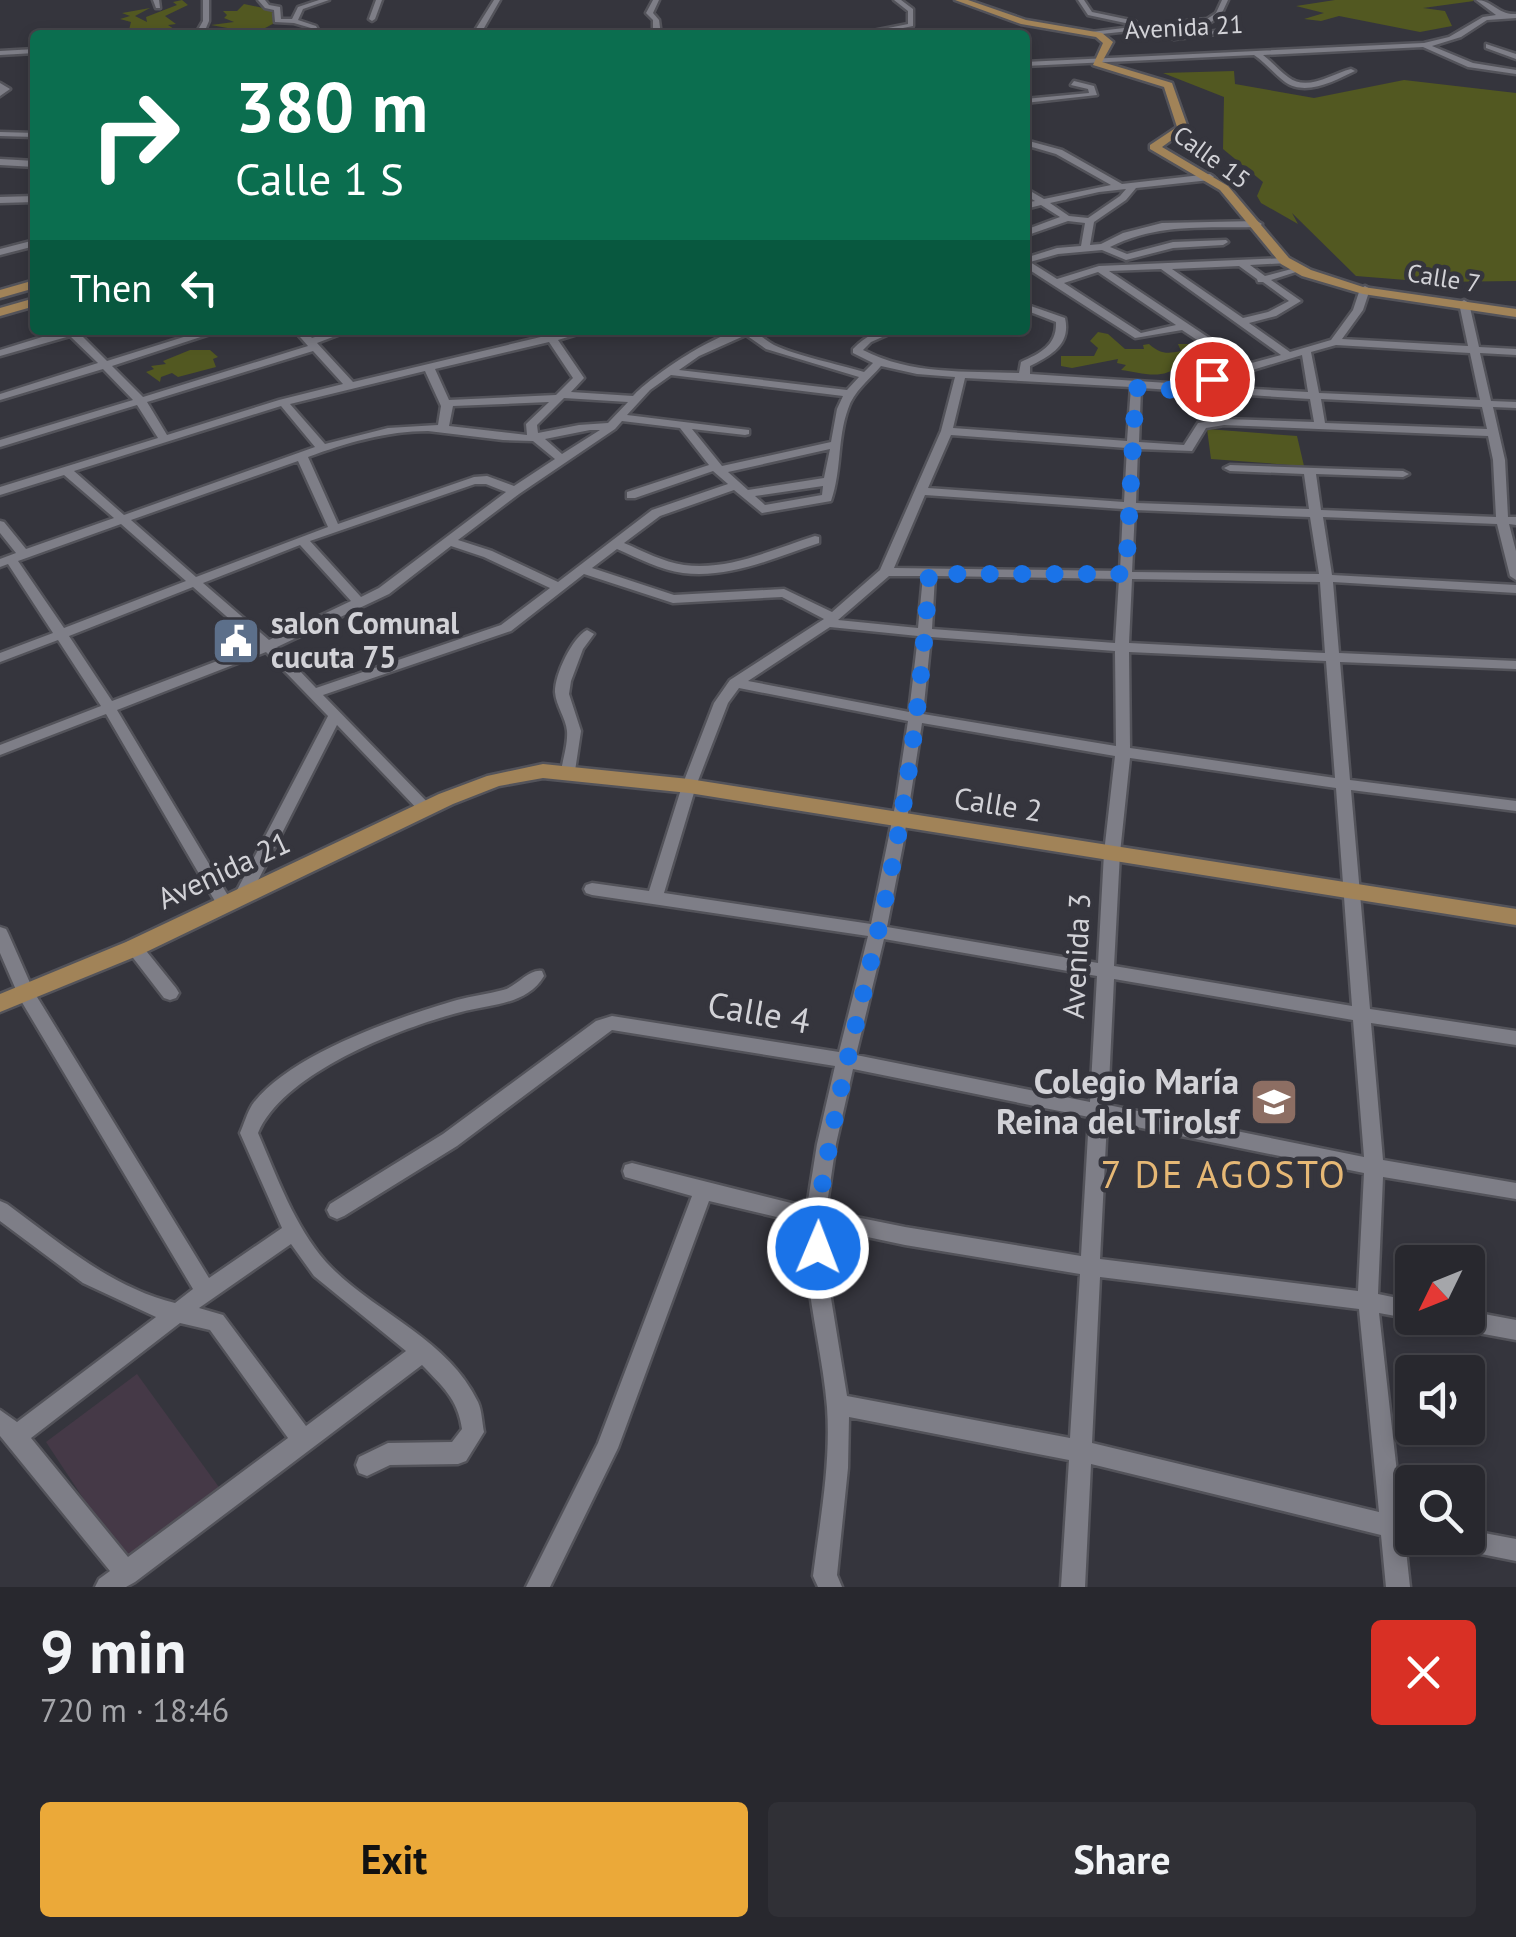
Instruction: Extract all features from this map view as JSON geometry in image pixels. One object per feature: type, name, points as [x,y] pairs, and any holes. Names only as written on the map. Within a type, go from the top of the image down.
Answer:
[{"type":"main road","points":[[960,0],[1024,22],[1093,33],[1108,42],[1099,58]]},
{"type":"main road","name":"Calle 15","points":[[1099,58],[1098,64],[1168,86],[1184,126],[1154,147],[1210,177],[1291,265]]},
{"type":"main road","points":[[1291,265],[1365,289]]},
{"type":"main road","points":[[0,294],[30,285]]},
{"type":"main road","name":"Calle 7","points":[[1365,289],[1516,312]]},
{"type":"main road","points":[[0,312],[30,303]]},
{"type":"main road","name":"Calle 2","points":[[472,789],[522,773],[568,771],[689,786],[1516,917]]},
{"type":"main road","name":"Avenida 21","points":[[0,1003],[234,901],[472,789]]},
{"type":"street","points":[[202,30],[206,21],[206,0]]},
{"type":"street","points":[[261,0],[267,7],[278,8],[276,21],[294,21],[315,30]]},
{"type":"street","points":[[294,21],[300,8],[326,0]]},
{"type":"street","points":[[372,19],[379,0]]},
{"type":"street","points":[[479,30],[497,0]]},
{"type":"street","points":[[656,0],[649,13],[656,20],[657,30]]},
{"type":"street","points":[[884,30],[911,25],[911,10],[897,0]]},
{"type":"street","points":[[1081,0],[1090,14],[1133,22],[1136,29]]},
{"type":"street","points":[[1093,33],[1216,17],[1225,0]]},
{"type":"street","points":[[1479,0],[1502,16]]},
{"type":"street","name":"Avenida 21","points":[[1030,64],[1424,44],[1456,38],[1475,29],[1480,20],[1516,16]]},
{"type":"street","points":[[1161,27],[1182,43]]},
{"type":"street","points":[[1174,36],[1223,32]]},
{"type":"street","points":[[1424,44],[1470,65],[1516,72]]},
{"type":"street","points":[[1488,46],[1516,58]]},
{"type":"street","points":[[1253,51],[1296,84],[1310,86],[1351,71],[1306,48]]},
{"type":"street","points":[[0,53],[30,51]]},
{"type":"street","points":[[1030,100],[1093,95],[1090,88],[1074,83]]},
{"type":"street","points":[[0,84],[6,89],[0,94]]},
{"type":"street","points":[[0,134],[30,135]]},
{"type":"street","points":[[1030,143],[1059,152],[1118,186]]},
{"type":"street","points":[[0,162],[30,164]]},
{"type":"street","points":[[1030,205],[1118,186],[1210,177]]},
{"type":"street","points":[[1030,194],[1067,218],[1090,221],[1124,198],[1134,184]]},
{"type":"street","points":[[0,200],[30,200]]},
{"type":"street","points":[[0,210],[30,200]]},
{"type":"street","points":[[1030,231],[1067,218]]},
{"type":"street","points":[[1085,248],[1090,221]]},
{"type":"street","points":[[1030,260],[1057,251],[1103,247],[1126,235],[1162,226],[1257,224]]},
{"type":"street","points":[[1103,247],[1126,257],[1198,242],[1223,242]]},
{"type":"street","points":[[1198,242],[1209,263]]},
{"type":"street","points":[[0,252],[30,244]]},
{"type":"street","points":[[1055,283],[1098,270],[1209,263],[1291,265]]},
{"type":"street","points":[[1240,322],[1272,314],[1296,301],[1260,280],[1242,264]]},
{"type":"street","points":[[1260,280],[1291,265]]},
{"type":"street","points":[[1030,266],[1139,336],[1185,326]]},
{"type":"street","points":[[1161,266],[1288,356]]},
{"type":"street","points":[[1098,270],[1248,368]]},
{"type":"street","points":[[1335,342],[1358,310],[1365,289]]},
{"type":"street","points":[[1061,320],[1086,301]]},
{"type":"street","points":[[1464,304],[1499,460],[1516,576]]},
{"type":"street","points":[[1030,309],[1061,320]]},
{"type":"street","points":[[1024,377],[1026,364],[1058,345],[1063,331],[1061,320]]},
{"type":"street","points":[[0,353],[60,335]]},
{"type":"street","points":[[77,335],[139,400],[164,439]]},
{"type":"street","points":[[0,397],[200,335]]},
{"type":"street","points":[[305,335],[349,384]]},
{"type":"street","points":[[0,444],[334,335]]},
{"type":"street","points":[[0,490],[283,402],[541,335]]},
{"type":"street","points":[[550,335],[579,374],[532,424],[530,433],[562,460]]},
{"type":"street","points":[[0,750],[268,646],[384,591],[515,491],[612,427],[635,399],[670,372],[696,354],[736,335]]},
{"type":"street","points":[[754,335],[770,347],[866,376]]},
{"type":"street","points":[[882,335],[860,345],[860,354],[960,377],[1024,377],[1136,388],[1516,405]]},
{"type":"street","points":[[1176,390],[1335,342],[1516,352]]},
{"type":"street","points":[[1306,351],[1320,424]]},
{"type":"street","points":[[685,428],[718,468],[766,511],[827,498],[842,410],[850,394],[880,360]]},
{"type":"street","points":[[428,366],[446,406],[443,430]]},
{"type":"street","points":[[670,372],[850,394]]},
{"type":"street","points":[[655,896],[689,786],[721,703],[735,683],[830,620],[886,572],[946,431],[960,377]]},
{"type":"street","name":"Avenida 3","points":[[1074,1587],[1112,853],[1123,751],[1122,646],[1136,388]]},
{"type":"street","points":[[446,406],[559,397],[635,399]]},
{"type":"street","points":[[283,402],[322,448]]},
{"type":"street","points":[[622,418],[745,432]]},
{"type":"street","points":[[946,431],[1191,448],[1198,430],[1208,424],[1320,424],[1493,433]]},
{"type":"street","points":[[12,559],[301,455],[395,431],[443,430],[535,438],[586,425],[612,427]]},
{"type":"street","points":[[630,495],[718,468],[838,444]]},
{"type":"street","points":[[301,455],[334,528]]},
{"type":"street","points":[[1499,460],[1516,460]]},
{"type":"street","points":[[1230,468],[1403,474]]},
{"type":"street","points":[[66,470],[268,646],[427,810]]},
{"type":"street","points":[[1309,470],[1326,578],[1374,1168],[1368,1301],[1395,1477]]},
{"type":"street","points":[[0,658],[334,528],[474,481],[487,480],[515,491]]},
{"type":"street","points":[[312,694],[506,628],[656,513],[741,490],[830,481]]},
{"type":"street","points":[[923,491],[1130,506],[1509,520]]},
{"type":"street","points":[[0,525],[12,559],[234,901],[334,718]]},
{"type":"street","points":[[302,540],[359,602]]},
{"type":"street","points":[[615,544],[681,568],[698,569],[729,565],[815,540]]},
{"type":"street","points":[[450,542],[488,554],[559,587]]},
{"type":"street","points":[[582,570],[672,599],[784,592],[830,620],[926,634],[1516,665]]},
{"type":"street","points":[[886,572],[1326,578],[1516,589]]},
{"type":"street","points":[[830,1587],[825,1576],[836,1475],[838,1405],[822,1310],[816,1218],[845,1060],[878,933],[899,821],[926,634],[929,574]]},
{"type":"street","points":[[568,771],[574,731],[562,694],[576,649],[587,634]]},
{"type":"street","points":[[735,683],[915,720],[1342,785],[1516,806]]},
{"type":"street","points":[[592,889],[878,933],[1361,1017],[1516,1038]]},
{"type":"street","points":[[0,932],[26,994],[206,1291]]},
{"type":"street","points":[[133,946],[170,993]]},
{"type":"street","points":[[366,1465],[388,1454],[458,1453],[470,1440],[473,1418],[464,1393],[449,1373],[344,1292],[292,1232],[249,1133],[259,1106],[272,1094],[352,1046],[458,1006],[524,989],[536,976]]},
{"type":"street","name":"Calle 4","points":[[337,1210],[450,1140],[612,1023],[845,1060],[1374,1168],[1516,1190]]},
{"type":"street","points":[[632,1172],[816,1218],[1091,1270],[1395,1307]]},
{"type":"street","points":[[538,1587],[607,1448],[703,1192]]},
{"type":"street","points":[[0,1210],[90,1278],[153,1307],[216,1322],[302,1439]]},
{"type":"street","points":[[292,1232],[8,1429],[117,1580],[422,1352]]},
{"type":"street","points":[[1485,1324],[1516,1330]]},
{"type":"street","points":[[838,1405],[1081,1451],[1395,1527]]},
{"type":"street","points":[[1485,1544],[1516,1550]]},
{"type":"street","points":[[1398,1587],[1401,1555]]},
{"type":"shaded area","points":[[137,1374],[221,1490],[128,1566],[46,1442]]},
{"type":"green space","points":[[182,0],[188,5],[165,16],[176,24],[168,25],[174,30],[129,30],[131,22],[120,19],[130,16],[122,13],[150,8],[135,16],[147,22],[146,17],[177,5],[173,2]]},
{"type":"green space","points":[[1335,0],[1474,1],[1423,8],[1445,11],[1452,26],[1420,32],[1339,16],[1321,21],[1304,19],[1324,13],[1296,6]]},
{"type":"green space","points":[[244,4],[277,11],[280,20],[261,30],[211,25],[234,22],[224,18],[227,15],[223,11],[237,11]]},
{"type":"green space","points":[[1234,71],[1235,84],[1314,98],[1404,80],[1516,93],[1516,281],[1431,282],[1356,276],[1292,213],[1298,224],[1261,203],[1257,196],[1263,182],[1223,149],[1224,97],[1163,73]]},
{"type":"green space","points":[[1098,332],[1108,334],[1125,349],[1144,349],[1143,345],[1149,344],[1172,353],[1181,351],[1178,344],[1190,344],[1205,360],[1176,359],[1181,364],[1159,374],[1121,370],[1126,365],[1117,363],[1118,359],[1072,368],[1061,366],[1061,356],[1094,356],[1098,348],[1090,341]]},
{"type":"green space","points":[[190,350],[210,350],[218,357],[213,359],[216,367],[178,377],[172,373],[161,377],[160,382],[146,372],[154,369],[151,366],[166,364],[163,361]]},
{"type":"green space","points":[[1207,429],[1297,436],[1304,466],[1211,459]]},
{"type":"place","name":"salon Comunal cucuta 75","points":[[236,641]]},
{"type":"place","name":"Colegio María Reina del Tirolsf","points":[[1274,1102]]},
{"type":"district","name":"7 DE AGOSTO","points":[[1224,1175]]},
{"type":"route","points":[[818,1248],[816,1218],[845,1060],[878,933],[899,821],[926,634],[929,574],[1126,574],[1136,388],[1176,390],[1212,379]]}]
